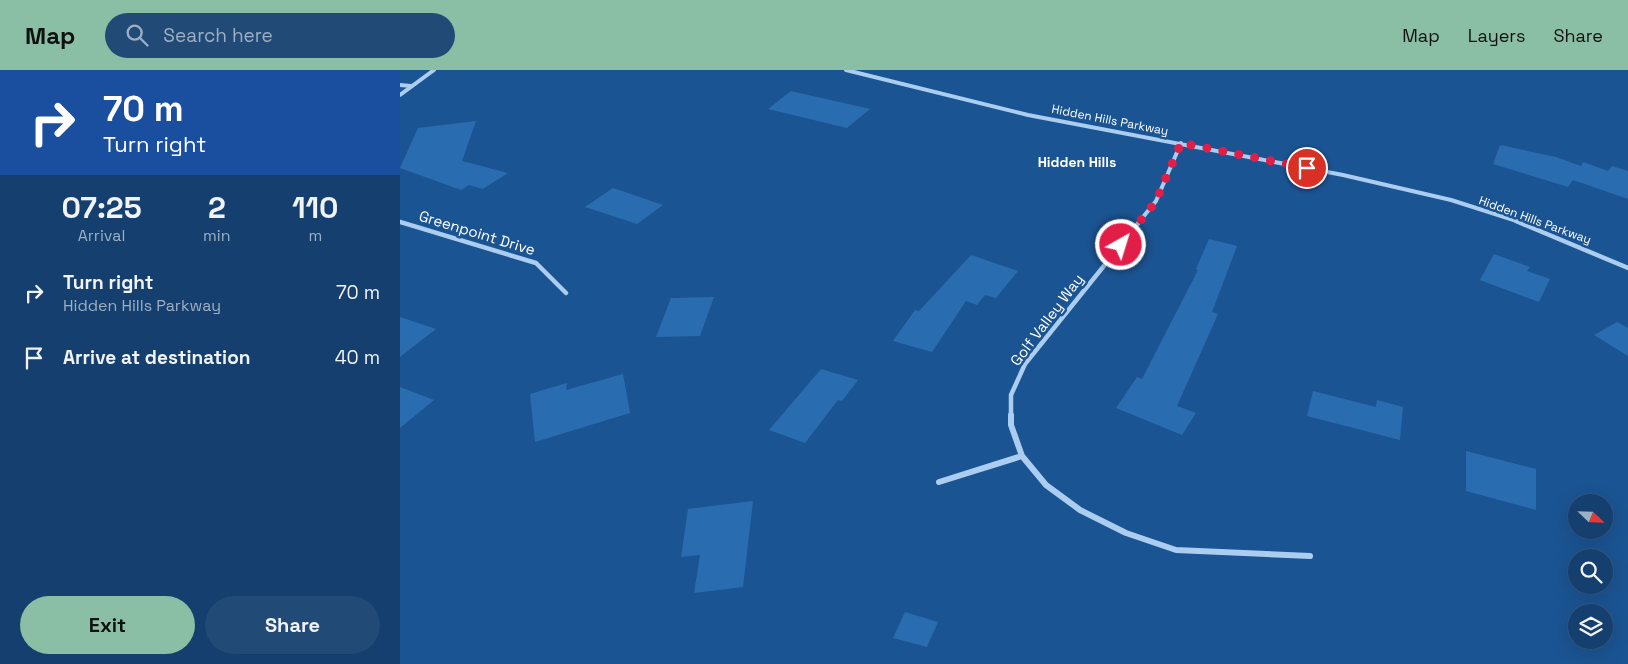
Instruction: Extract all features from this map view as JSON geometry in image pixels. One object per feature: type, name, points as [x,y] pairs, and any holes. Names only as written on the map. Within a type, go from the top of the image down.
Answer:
[{"type":"street","points":[[400,94],[434,70]]},
{"type":"street","name":"Hidden Hills Parkway","points":[[846,70],[1028,114],[1343,176],[1450,200],[1524,223],[1628,268]]},
{"type":"street","points":[[400,85],[412,86]]},
{"type":"street","name":"Golf Valley Way","points":[[1181,143],[1156,201],[1026,364],[1011,395],[1010,425],[1022,456],[1046,485],[1080,510],[1126,533],[1176,550],[1310,556]]},
{"type":"street","name":"Greenpoint Drive","points":[[400,222],[536,263],[566,293]]},
{"type":"street","points":[[939,482],[1022,456]]},
{"type":"building","points":[[791,91],[870,109],[847,128],[768,109]]},
{"type":"building","points":[[476,121],[462,161],[508,173],[483,189],[469,185],[461,190],[400,168],[418,128]]},
{"type":"building","points":[[1500,145],[1556,157],[1581,166],[1583,162],[1608,171],[1612,166],[1628,171],[1628,199],[1573,180],[1568,187],[1493,164]]},
{"type":"building","points":[[613,188],[663,205],[637,224],[585,207]]},
{"type":"building","points":[[1209,239],[1237,246],[1212,312],[1218,314],[1177,406],[1196,413],[1182,435],[1116,408],[1137,377],[1142,379],[1198,270],[1196,269]]},
{"type":"building","points":[[1494,254],[1530,267],[1527,271],[1550,279],[1539,302],[1480,280]]},
{"type":"building","points":[[971,255],[1018,271],[996,298],[985,295],[977,305],[966,301],[932,352],[893,341],[915,310],[919,311]]},
{"type":"building","points":[[714,297],[700,336],[656,337],[671,298]]},
{"type":"building","points":[[400,317],[436,329],[400,357]]},
{"type":"building","points":[[1617,322],[1628,328],[1628,356],[1594,335]]},
{"type":"building","points":[[821,369],[858,380],[842,401],[838,400],[805,443],[769,430]]},
{"type":"building","points":[[623,374],[630,413],[535,442],[530,394],[567,383],[566,390]]},
{"type":"building","points":[[400,387],[434,400],[400,428]]},
{"type":"building","points":[[1313,391],[1376,407],[1377,400],[1403,407],[1400,440],[1307,416]]},
{"type":"building","points":[[1466,451],[1536,469],[1536,510],[1466,491]]},
{"type":"building","points":[[753,501],[743,587],[694,593],[700,555],[681,557],[688,509]]},
{"type":"building","points":[[905,612],[938,622],[927,647],[893,638]]},
{"type":"district","name":"Hidden Hills","points":[[1077,162]]},
{"type":"route","points":[[1121,245],[1156,201],[1181,143],[1307,168]]}]
